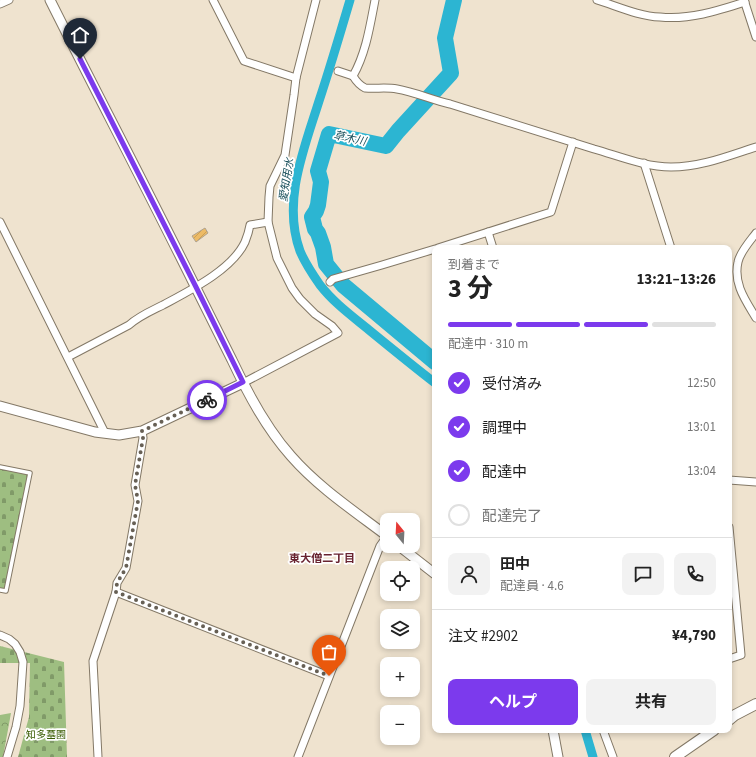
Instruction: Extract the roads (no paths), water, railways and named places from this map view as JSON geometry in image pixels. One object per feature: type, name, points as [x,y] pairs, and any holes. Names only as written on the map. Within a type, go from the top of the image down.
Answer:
[{"type":"main road","points":[[732,718],[756,704]]},
{"type":"main road","points":[[675,757],[710,733]]},
{"type":"street","points":[[0,4],[9,0]]},
{"type":"street","points":[[50,0],[243,382],[266,422],[290,456],[307,473],[380,531]]},
{"type":"street","points":[[213,0],[244,61],[296,78]]},
{"type":"street","points":[[0,406],[94,432],[119,434],[142,431],[243,382],[338,333],[332,326],[315,314],[300,300],[292,288],[277,258],[268,222],[270,186],[285,155],[296,78],[316,0]]},
{"type":"street","points":[[353,76],[362,56],[375,0]]},
{"type":"street","points":[[597,0],[640,14],[676,18],[701,15],[745,1],[756,37]]},
{"type":"street","points":[[338,71],[353,76],[361,86],[365,88],[396,89],[418,94],[439,102],[450,104],[644,164],[669,167],[694,166],[756,147]]},
{"type":"street","points":[[447,245],[551,212],[573,142]]},
{"type":"street","points":[[644,164],[670,245]]},
{"type":"street","points":[[0,222],[105,433]]},
{"type":"street","points":[[68,357],[129,325],[137,318],[208,280],[237,254],[244,243],[250,225],[268,222]]},
{"type":"street","points":[[488,232],[492,245]]},
{"type":"street","points":[[756,233],[745,248],[738,262],[737,275],[738,286],[756,318]]},
{"type":"street","points":[[330,282],[333,279],[432,250]]},
{"type":"street","points":[[98,757],[93,661],[116,592],[117,583],[126,568],[138,501],[135,485],[143,438],[142,431]]},
{"type":"street","points":[[732,480],[756,482]]},
{"type":"street","points":[[298,757],[380,546]]},
{"type":"street","points":[[408,553],[432,572]]},
{"type":"street","points":[[732,559],[741,655],[732,658]]},
{"type":"street","points":[[116,592],[329,676]]},
{"type":"street","points":[[0,635],[9,639],[15,644],[20,652],[23,662],[18,720],[7,757]]},
{"type":"street","points":[[554,733],[558,757]]},
{"type":"street","points":[[604,733],[613,757]]},
{"type":"lane","points":[[0,468],[30,473],[6,591],[0,590]]},
{"type":"waterway","name":"愛知用水","points":[[350,0],[297,175],[293,213],[295,232],[304,260],[325,292],[432,381]]},
{"type":"waterway","name":"草木川","points":[[432,359],[343,285],[326,264],[323,247],[315,229],[312,217],[318,205],[321,182],[318,171],[329,134],[386,146],[451,73],[445,38],[454,0]]},
{"type":"waterway","name":"愛知用水","points":[[586,733],[593,757]]},
{"type":"district","name":"東大僧二丁目","points":[[322,558]]},
{"type":"park label","name":"知多墓園","points":[[46,734]]}]
